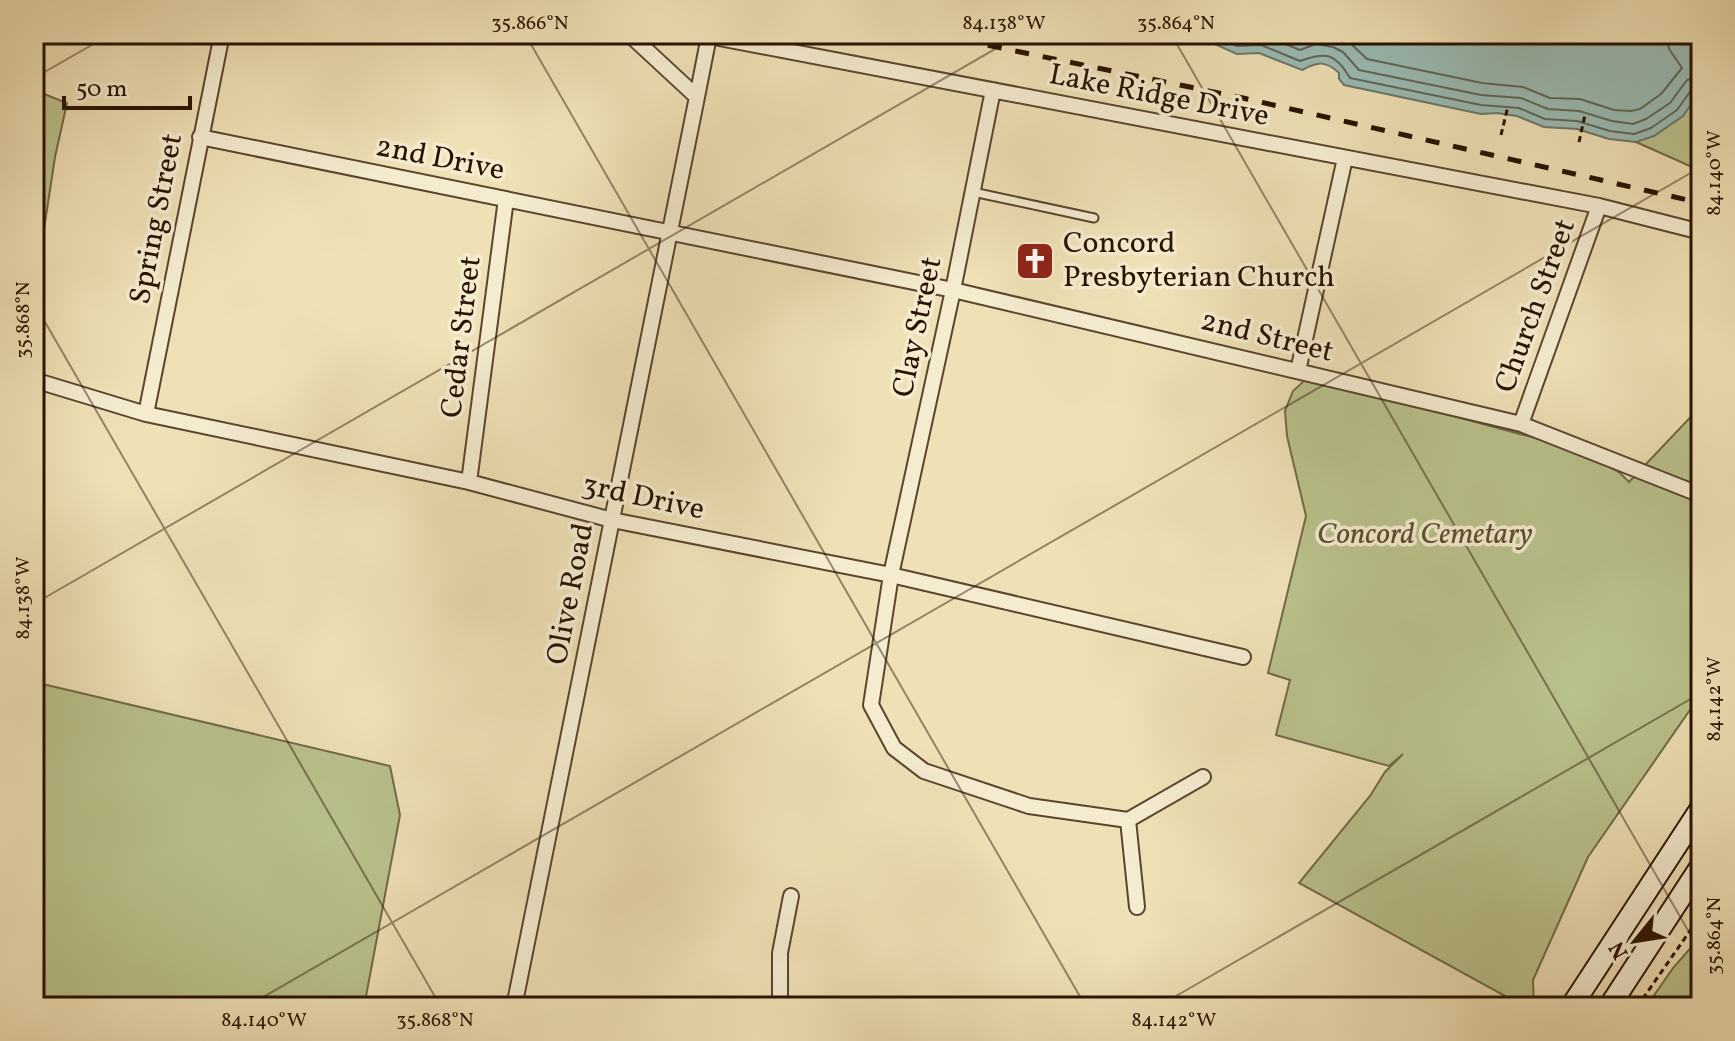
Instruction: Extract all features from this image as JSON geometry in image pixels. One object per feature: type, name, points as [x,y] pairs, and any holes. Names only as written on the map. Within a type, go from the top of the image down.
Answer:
[{"type":"main road","points":[[1571,1007],[1701,808]]},
{"type":"main road","points":[[1609,1007],[1701,866]]},
{"type":"street","name":"Spring Street","points":[[146,414],[222,34]]},
{"type":"street","points":[[629,34],[697,97]]},
{"type":"street","name":"Lake Ridge Drive","points":[[697,97],[709,36],[1599,206],[1701,232]]},
{"type":"street","name":"Clay Street","points":[[993,90],[891,575],[871,705],[894,748],[924,771],[1029,806],[1128,820]]},
{"type":"street","name":"Olive Road","points":[[514,1007],[697,97]]},
{"type":"street","name":"2nd Drive","points":[[200,137],[670,232]]},
{"type":"street","points":[[1298,371],[1345,158]]},
{"type":"street","name":"Cedar Street","points":[[469,482],[506,199]]},
{"type":"street","name":"Church Street","points":[[1521,424],[1599,206]]},
{"type":"street","name":"2nd Street","points":[[670,232],[953,290],[1521,424],[1701,495]]},
{"type":"street","name":"3rd Drive","points":[[34,380],[146,414],[469,482],[612,520],[891,575],[1243,657]]},
{"type":"street","points":[[1137,907],[1128,820],[1203,777]]},
{"type":"street","points":[[780,1007],[780,953],[791,896]]},
{"type":"lane","points":[[973,192],[1094,218]]},
{"type":"path","points":[[1501,135],[1508,106]]},
{"type":"path","points":[[1579,142],[1585,115]]},
{"type":"path","points":[[1637,1007],[1701,915]]},
{"type":"green space","points":[[34,90],[67,103],[55,157],[34,295]]},
{"type":"green space","points":[[1701,90],[1701,171],[1636,142],[1673,122]]},
{"type":"green space","name":"Concord Cemetary","points":[[1306,379],[1583,451],[1620,473],[1629,482],[1701,406],[1701,694],[1588,857],[1533,980],[1534,1007],[1525,1007],[1299,883],[1370,796],[1385,772],[1403,754],[1389,766],[1276,735],[1290,680],[1268,673],[1306,516],[1287,436],[1285,411],[1293,391]]},
{"type":"green space","points":[[34,682],[390,766],[400,815],[364,1007],[65,1007],[34,994]]},
{"type":"green space","points":[[1701,936],[1701,1007],[1646,1007],[1673,968]]},
{"type":"water","points":[[1192,34],[1688,34],[1701,40],[1701,90],[1683,116],[1654,136],[1636,142],[1609,139],[1577,129],[1544,127],[1517,116],[1481,114],[1344,85],[1339,73],[1325,64],[1302,70],[1259,53],[1237,54]]},
{"type":"railway","points":[[933,34],[1243,98],[1701,203]]},
{"type":"place","name":"Concord Presbyterian Church","points":[[1035,261]]}]
